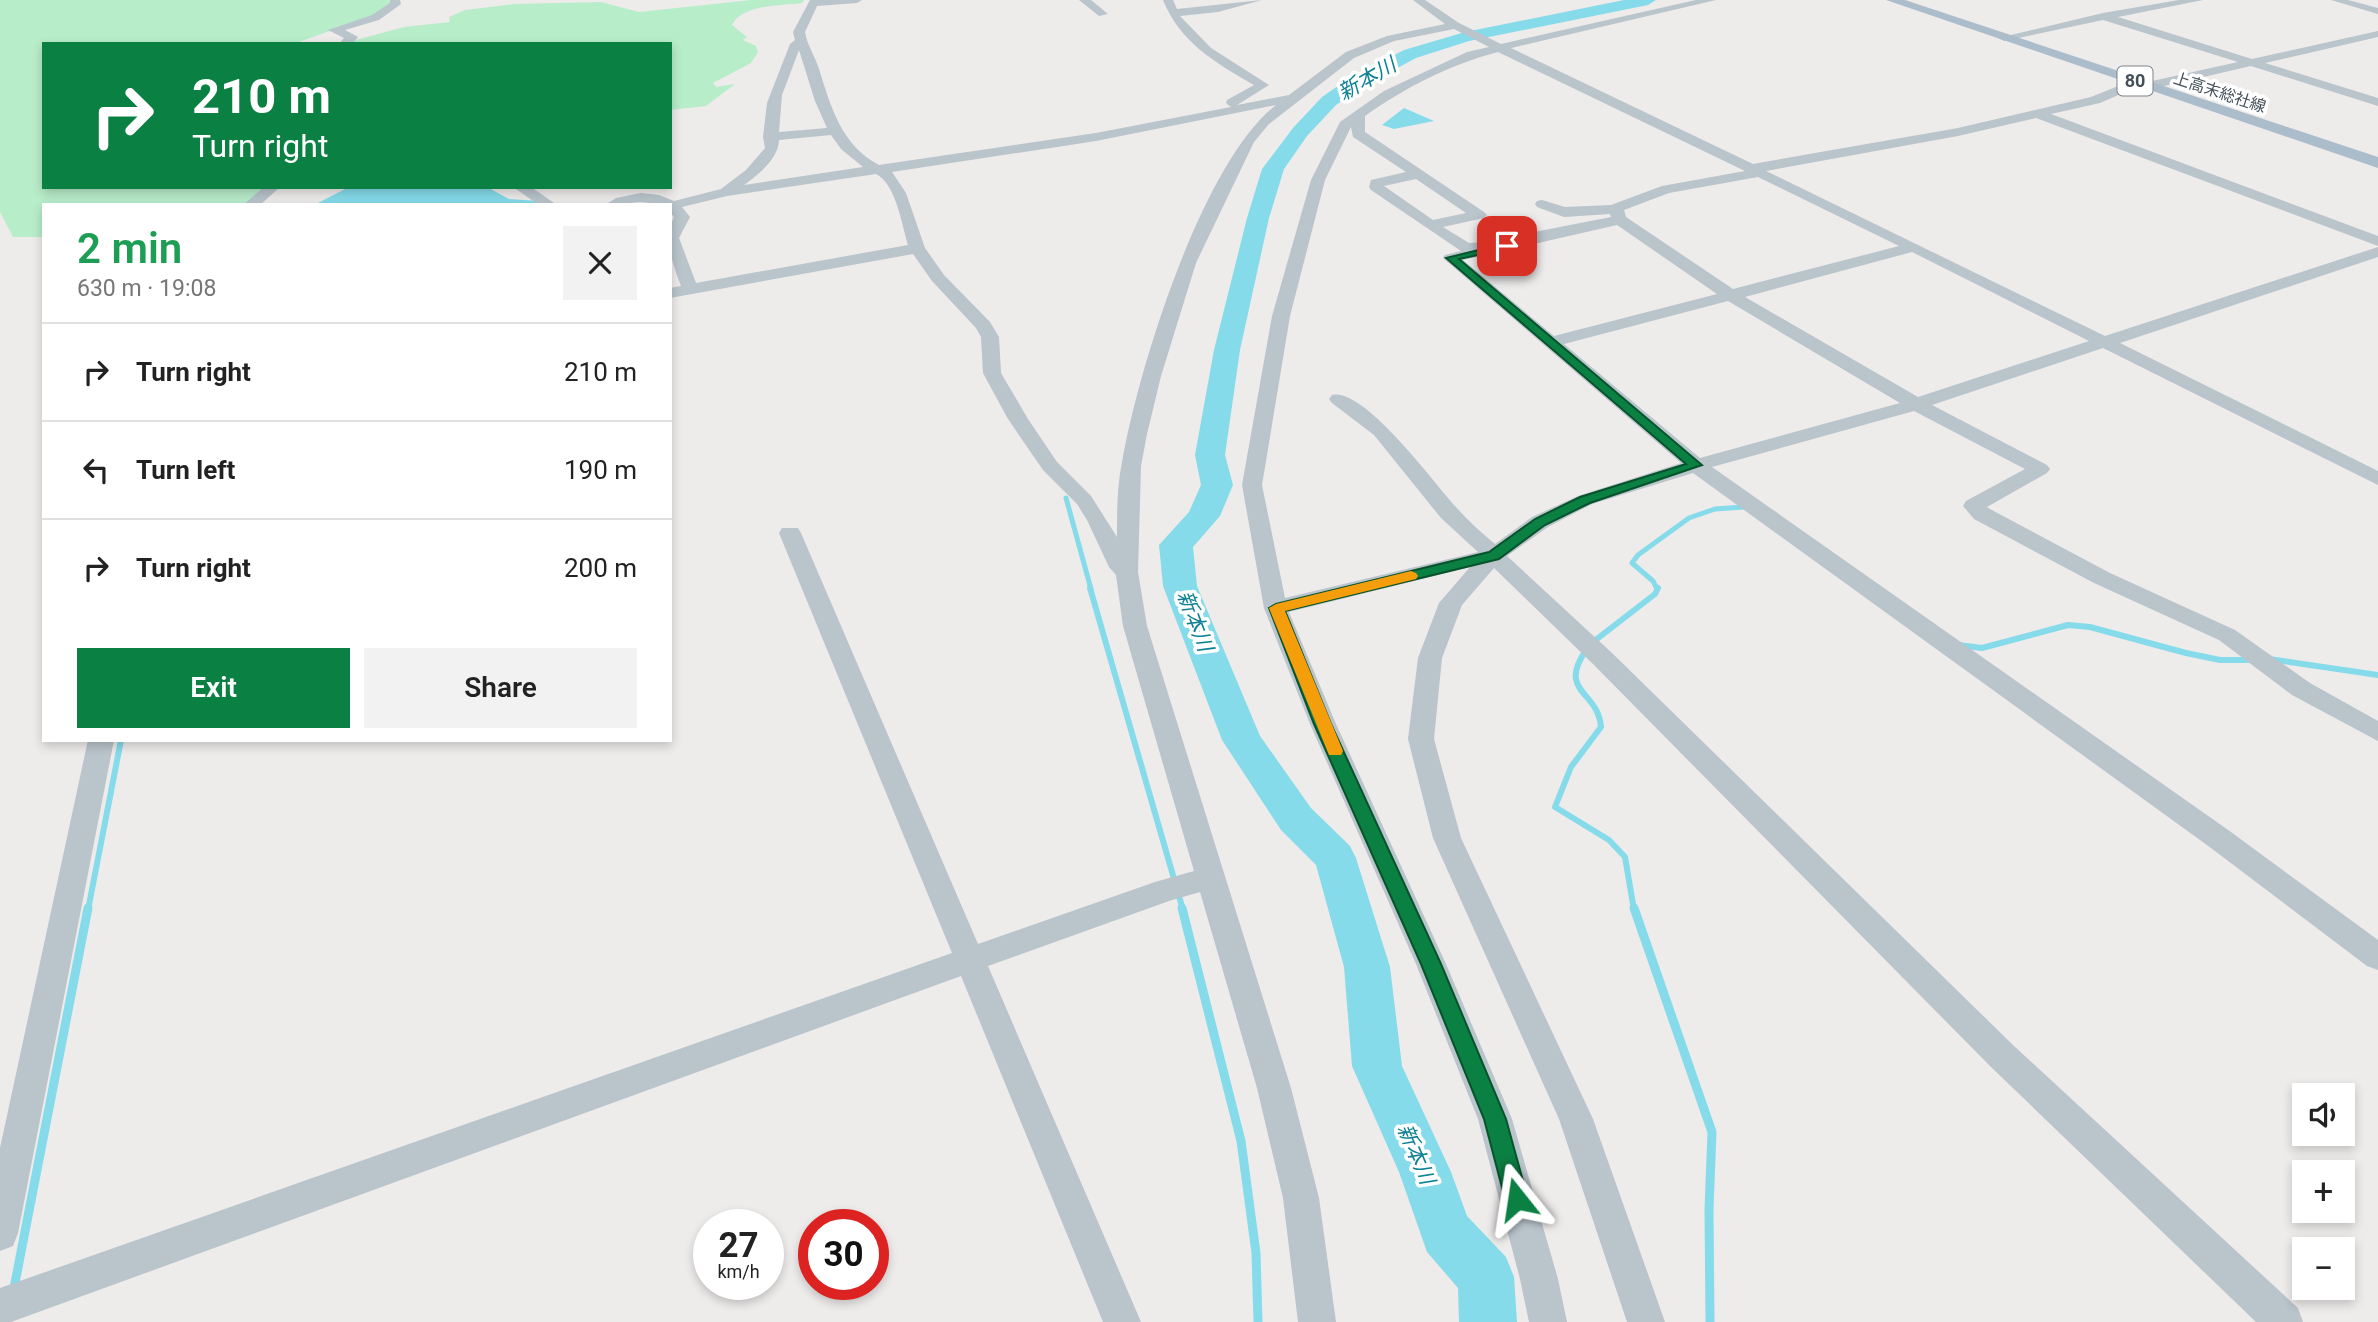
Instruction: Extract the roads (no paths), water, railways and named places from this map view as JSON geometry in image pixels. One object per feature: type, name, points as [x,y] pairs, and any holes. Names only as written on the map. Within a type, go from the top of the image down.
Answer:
[{"type":"main road","name":"上高末総社線","points":[[1892,0],[2378,163]]},
{"type":"street","points":[[347,42],[352,37],[334,30],[392,9],[396,4],[395,0]]},
{"type":"street","points":[[857,0],[814,1],[799,32],[821,101],[835,131],[846,146],[870,166],[887,174],[899,193],[917,248],[938,278],[984,326],[992,352],[992,373],[1018,419],[1050,466],[1084,500],[1098,520],[1120,567],[1127,572]]},
{"type":"street","points":[[1084,0],[1103,15]]},
{"type":"street","points":[[1168,0],[1172,13],[1202,47],[1263,85],[1226,106],[1222,112]]},
{"type":"street","points":[[1172,13],[1218,9],[1256,0]]},
{"type":"street","points":[[1418,0],[1457,26],[1499,47],[1914,247],[2378,479]]},
{"type":"street","points":[[1548,1322],[1539,1279],[1495,1119],[1431,964],[1323,724],[1276,608],[1252,485],[1279,326],[1318,180],[1347,122],[1388,94],[1471,55],[1711,0]]},
{"type":"street","points":[[2004,38],[2103,16],[2198,0]]},
{"type":"street","points":[[2336,0],[2378,11]]},
{"type":"street","points":[[2103,16],[2378,102]]},
{"type":"street","points":[[1317,1322],[1298,1186],[1274,1088],[1135,625],[1127,572],[1131,466],[1152,376],[1188,263],[1237,161],[1264,121],[1350,55],[1368,46],[1457,26]]},
{"type":"street","points":[[1419,174],[1376,183],[1430,225],[1467,248],[1478,248],[1534,237],[1617,214],[1672,189],[1958,132],[2095,100],[2143,84],[2378,34]]},
{"type":"street","points":[[727,192],[729,187],[751,173],[772,149],[770,138],[773,131],[774,104],[795,48],[801,43]]},
{"type":"street","points":[[674,214],[727,192],[1108,135],[1290,99]]},
{"type":"street","points":[[1358,113],[1356,130],[1362,136],[1479,215],[1430,225]]},
{"type":"street","points":[[2036,113],[2378,241]]},
{"type":"street","points":[[770,138],[835,131]]},
{"type":"street","points":[[1355,151],[1355,141],[1362,136]]},
{"type":"street","points":[[253,203],[270,189]]},
{"type":"street","points":[[523,189],[547,203]]},
{"type":"street","points":[[620,203],[646,196],[657,203]]},
{"type":"street","points":[[1542,204],[1564,212],[1617,214],[1732,296],[1916,404],[2040,469],[1974,506],[1982,514],[2102,578],[2227,635],[2301,689],[2378,732]]},
{"type":"street","points":[[1534,237],[1531,241],[1451,258],[1696,465],[2198,824],[2378,957]]},
{"type":"street","points":[[672,241],[690,289]]},
{"type":"street","points":[[1553,342],[1914,247]]},
{"type":"street","points":[[672,293],[917,248]]},
{"type":"street","points":[[1646,1322],[1576,1119],[1447,838],[1421,740],[1430,658],[1451,603],[1494,555],[1540,522],[1585,500],[1696,465],[1916,404],[2378,252]]},
{"type":"street","points":[[1339,399],[1381,431],[1449,513],[1613,668],[2002,1056],[2284,1322]]},
{"type":"street","points":[[790,533],[1122,1322]]},
{"type":"street","points":[[1276,608],[1494,555]]},
{"type":"street","points":[[0,1233],[101,742]]},
{"type":"street","points":[[0,1307],[971,958],[1165,890],[1213,878]]},
{"type":"water","points":[[1404,108],[1434,121],[1394,129],[1382,125]]},
{"type":"water","points":[[345,189],[491,189],[509,199],[541,203],[318,203]]},
{"type":"waterway","name":"新本川","points":[[1488,1322],[1486,1277],[1446,1233],[1425,1172],[1377,1066],[1367,967],[1335,858],[1296,819],[1242,740],[1180,586],[1176,545],[1204,516],[1217,485],[1210,455],[1227,350],[1258,218],[1273,169],[1300,132],[1329,101],[1355,83],[1410,54],[1465,37],[1648,0]]},
{"type":"waterway","points":[[1066,498],[1091,589]]},
{"type":"waterway","points":[[1657,589],[1653,581],[1632,563],[1638,555],[1689,518],[1715,509],[1744,507]]},
{"type":"waterway","points":[[1090,588],[1183,910]]},
{"type":"waterway","points":[[1593,642],[1655,594],[1658,588]]},
{"type":"waterway","points":[[1958,645],[1982,648],[2068,625],[2090,627],[2220,660],[2249,660]]},
{"type":"waterway","points":[[1586,650],[1578,664],[1577,684],[1593,705],[1601,727],[1571,767],[1555,807],[1609,840],[1625,857],[1634,910]]},
{"type":"waterway","points":[[2269,659],[2378,675]]},
{"type":"waterway","points":[[88,910],[121,742]]},
{"type":"waterway","points":[[14,1288],[88,908]]},
{"type":"waterway","points":[[1182,908],[1241,1141],[1256,1253],[1258,1322]]},
{"type":"waterway","points":[[1634,908],[1712,1132],[1709,1209],[1710,1322]]}]
